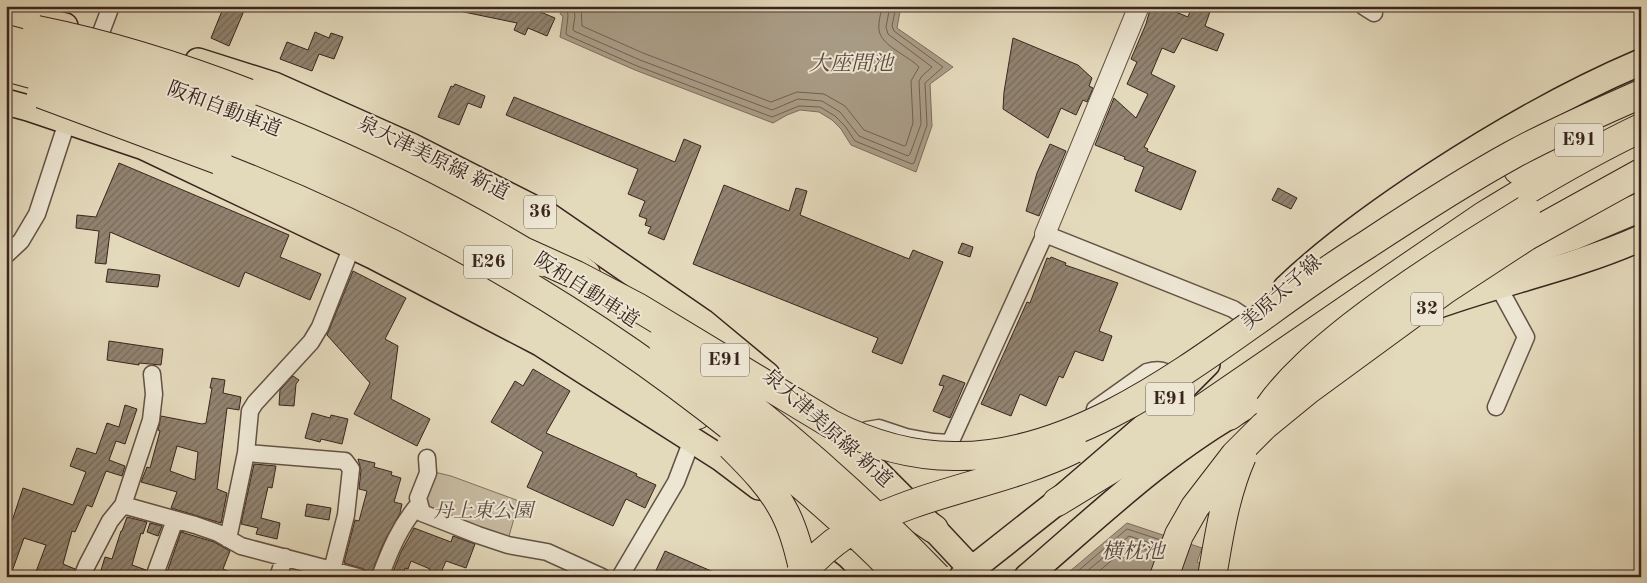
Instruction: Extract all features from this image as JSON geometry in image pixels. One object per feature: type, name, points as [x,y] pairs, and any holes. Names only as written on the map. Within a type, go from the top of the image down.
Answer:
[{"type":"highway","points":[[6,24],[84,40],[140,55],[248,92],[392,155],[492,209],[540,238],[734,384],[806,435],[881,493],[934,528]]},
{"type":"highway","name":"阪和自動車道","points":[[6,39],[68,56],[174,90],[353,162],[440,205],[518,263],[594,327],[687,392],[745,438],[814,495],[900,577]]},
{"type":"highway","name":"阪和自動車道","points":[[6,67],[149,110],[276,158],[416,223],[518,263],[626,316],[686,358],[830,472],[902,540],[937,577]]},
{"type":"highway","points":[[6,83],[29,89],[193,150],[323,204],[390,236],[571,333],[723,432],[755,459],[784,488],[815,530]]},
{"type":"highway","name":"E91","points":[[518,263],[576,276],[639,308],[831,424],[854,435],[879,445],[930,455],[982,454],[1033,445],[1058,438],[1110,414],[1178,375],[1302,288],[1452,189],[1515,153],[1590,116],[1641,94]]},
{"type":"highway","name":"E91","points":[[798,577],[814,559],[830,546],[865,523],[895,510],[953,490],[1043,462],[1109,433],[1148,412],[1230,360],[1439,216],[1518,170],[1601,129],[1641,112]]},
{"type":"highway","points":[[1057,502],[1139,452],[1482,217],[1538,182],[1604,145],[1641,128]]},
{"type":"highway","name":"E91","points":[[1212,577],[1225,512],[1248,441],[1261,418],[1292,378],[1328,345],[1416,280],[1568,184],[1641,146]]},
{"type":"highway","points":[[1164,577],[1179,535],[1195,507],[1235,455],[1264,426],[1308,390],[1446,289],[1527,236],[1641,173]]},
{"type":"highway","points":[[1229,416],[1306,359],[1368,322],[1452,277],[1572,236],[1641,207]]},
{"type":"highway","points":[[518,263],[591,334],[646,373],[696,414],[742,456],[774,494],[785,513],[799,551],[804,577]]},
{"type":"main road","name":"泉大津美原線 新道","points":[[6,12],[151,47],[274,85],[411,146],[549,216],[703,322],[847,442],[934,528],[971,574]]},
{"type":"main road","points":[[1631,66],[1641,112]]},
{"type":"main road","name":"美原太子線","points":[[971,574],[1144,427],[1296,278],[1349,234],[1411,190],[1485,142],[1565,98],[1631,66]]},
{"type":"main road","points":[[6,102],[144,147],[352,246],[540,343],[722,459],[849,556],[870,577]]},
{"type":"main road","name":"32","points":[[1027,577],[1186,444],[1229,416],[1367,338],[1422,311],[1462,296],[1622,246],[1641,238]]},
{"type":"street","points":[[6,255],[21,241],[37,214],[67,121],[110,6]]},
{"type":"street","points":[[950,443],[1045,234],[1139,6]]},
{"type":"street","points":[[1045,234],[1233,309],[1251,321]]},
{"type":"street","points":[[228,539],[246,453],[250,411],[255,403],[311,342],[320,327],[352,246]]},
{"type":"street","points":[[1496,407],[1526,337],[1498,286]]},
{"type":"street","points":[[847,442],[867,430],[879,428],[906,437],[933,442],[973,444],[1000,442],[1044,433],[1074,421],[1104,404],[1147,372],[1157,369],[1166,371],[1182,388]]},
{"type":"street","points":[[82,577],[86,565],[110,520],[123,505],[151,420],[154,394],[152,374]]},
{"type":"street","points":[[620,577],[676,482],[692,440]]},
{"type":"street","points":[[246,453],[345,461],[351,469],[346,515],[332,570]]},
{"type":"street","points":[[427,458],[428,473],[418,498],[422,513],[478,536],[508,545],[548,552],[602,577]]},
{"type":"street","points":[[380,577],[394,541],[407,518],[419,504]]},
{"type":"street","points":[[123,505],[218,533],[241,546],[358,577]]},
{"type":"street","points":[[154,577],[175,520]]},
{"type":"street","points":[[278,577],[285,558]]},
{"type":"green space","name":"丹上東公園","points":[[430,471],[451,476],[519,501],[507,543],[424,511]]},
{"type":"water","name":"大座間池","points":[[563,6],[901,6],[897,28],[953,67],[930,84],[932,126],[916,172],[851,145],[841,129],[832,120],[819,112],[800,110],[773,123],[635,70],[560,37],[563,16],[560,14]]},
{"type":"water","name":"横枕池","points":[[1127,523],[1202,548],[1197,562],[1233,577],[1063,577]]},
{"type":"building","points":[[224,6],[246,6],[229,46],[211,38]]},
{"type":"building","points":[[460,6],[526,6],[555,18],[547,36],[528,28],[525,35],[514,30],[517,23],[459,11]]},
{"type":"building","points":[[1151,6],[1161,6],[1188,17],[1192,6],[1212,6],[1205,26],[1224,34],[1217,51],[1182,38],[1174,53],[1162,48],[1151,74],[1175,86],[1144,147],[1148,149],[1147,151],[1196,171],[1181,210],[1135,191],[1144,167],[1095,145],[1114,98],[1136,118],[1148,94],[1127,84],[1137,62],[1131,59],[1146,24]]},
{"type":"building","points":[[315,32],[329,38],[331,33],[343,37],[334,59],[319,54],[312,71],[280,59],[287,42],[308,50]]},
{"type":"building","points":[[1013,38],[1078,65],[1092,78],[1089,86],[1093,88],[1087,102],[1083,100],[1076,115],[1061,108],[1048,138],[1003,109]]},
{"type":"building","points":[[455,84],[485,96],[481,108],[468,103],[459,125],[438,117],[451,86],[453,87]]},
{"type":"building","points":[[514,97],[675,162],[684,139],[701,146],[664,240],[648,233],[651,227],[645,225],[647,219],[639,216],[645,201],[628,194],[638,169],[506,115]]},
{"type":"building","points":[[1050,144],[1066,151],[1039,216],[1026,211],[1037,173]]},
{"type":"building","points":[[119,163],[289,235],[280,257],[321,274],[310,300],[245,272],[239,287],[110,232],[106,264],[95,263],[99,231],[76,228],[77,215],[96,217]]},
{"type":"building","points":[[724,185],[789,211],[796,188],[807,191],[800,215],[909,259],[913,250],[943,262],[902,364],[872,352],[878,338],[693,264]]},
{"type":"building","points":[[1278,188],[1297,198],[1291,209],[1272,200]]},
{"type":"building","points":[[962,243],[973,247],[970,257],[958,253]]},
{"type":"building","points":[[1051,257],[1066,263],[1065,265],[1118,283],[1099,331],[1112,336],[1103,361],[1075,351],[1063,378],[1059,376],[1046,406],[1020,394],[1011,416],[981,404],[1027,302],[1030,303],[1047,258],[1050,259]]},
{"type":"building","points":[[108,269],[160,275],[158,287],[106,282]]},
{"type":"building","points":[[353,271],[406,298],[385,339],[398,346],[391,399],[430,419],[417,446],[354,414],[370,383],[327,335]]},
{"type":"building","points":[[109,341],[163,349],[161,365],[139,363],[139,365],[107,360]]},
{"type":"building","points":[[533,369],[570,391],[546,433],[637,474],[636,476],[656,485],[645,508],[626,499],[613,526],[527,487],[543,452],[491,422],[515,381],[523,386]]},
{"type":"building","points":[[943,375],[965,383],[950,418],[933,411],[944,386],[939,385]]},
{"type":"building","points":[[293,376],[299,380],[296,384],[294,406],[279,405],[280,390]]},
{"type":"building","points":[[212,378],[225,380],[223,393],[241,397],[239,410],[227,408],[217,489],[227,493],[221,523],[171,508],[177,492],[141,482],[147,467],[150,468],[160,431],[158,430],[161,416],[202,424],[206,423],[212,388],[210,388]],"holes":[[[177,446],[198,452],[195,480],[170,471]]]},
{"type":"building","points":[[125,405],[137,409],[125,444],[116,441],[109,460],[125,466],[122,476],[106,471],[92,507],[87,505],[75,532],[72,531],[63,564],[75,569],[72,577],[34,577],[46,545],[24,538],[10,577],[6,577],[6,519],[12,521],[23,488],[73,505],[86,472],[70,466],[77,448],[96,454],[107,423],[119,427]]},
{"type":"building","points":[[312,413],[330,418],[331,415],[348,419],[342,444],[321,439],[320,442],[305,438]]},
{"type":"building","points":[[358,459],[375,463],[374,467],[392,472],[391,475],[401,478],[394,502],[402,504],[400,513],[383,544],[370,577],[368,577],[365,570],[344,563],[355,520],[359,521],[367,491],[359,489],[361,470]]},
{"type":"building","points":[[254,464],[276,466],[272,488],[268,487],[261,518],[280,523],[277,539],[256,534],[258,528],[241,524]]},
{"type":"building","points":[[307,504],[331,508],[329,520],[305,516]]},
{"type":"building","points":[[127,517],[147,522],[143,534],[141,533],[132,565],[146,570],[144,577],[99,577],[105,557],[112,559]]},
{"type":"building","points":[[150,523],[162,526],[158,536],[147,532]]},
{"type":"building","points":[[414,528],[451,542],[453,536],[475,544],[466,568],[446,561],[439,577],[427,577],[430,569],[411,561],[408,569],[405,568],[402,577],[391,577],[401,552]]},
{"type":"building","points":[[181,532],[214,542],[230,551],[223,569],[242,577],[171,577],[166,575]]},
{"type":"building","points":[[665,551],[725,577],[653,577]]}]
